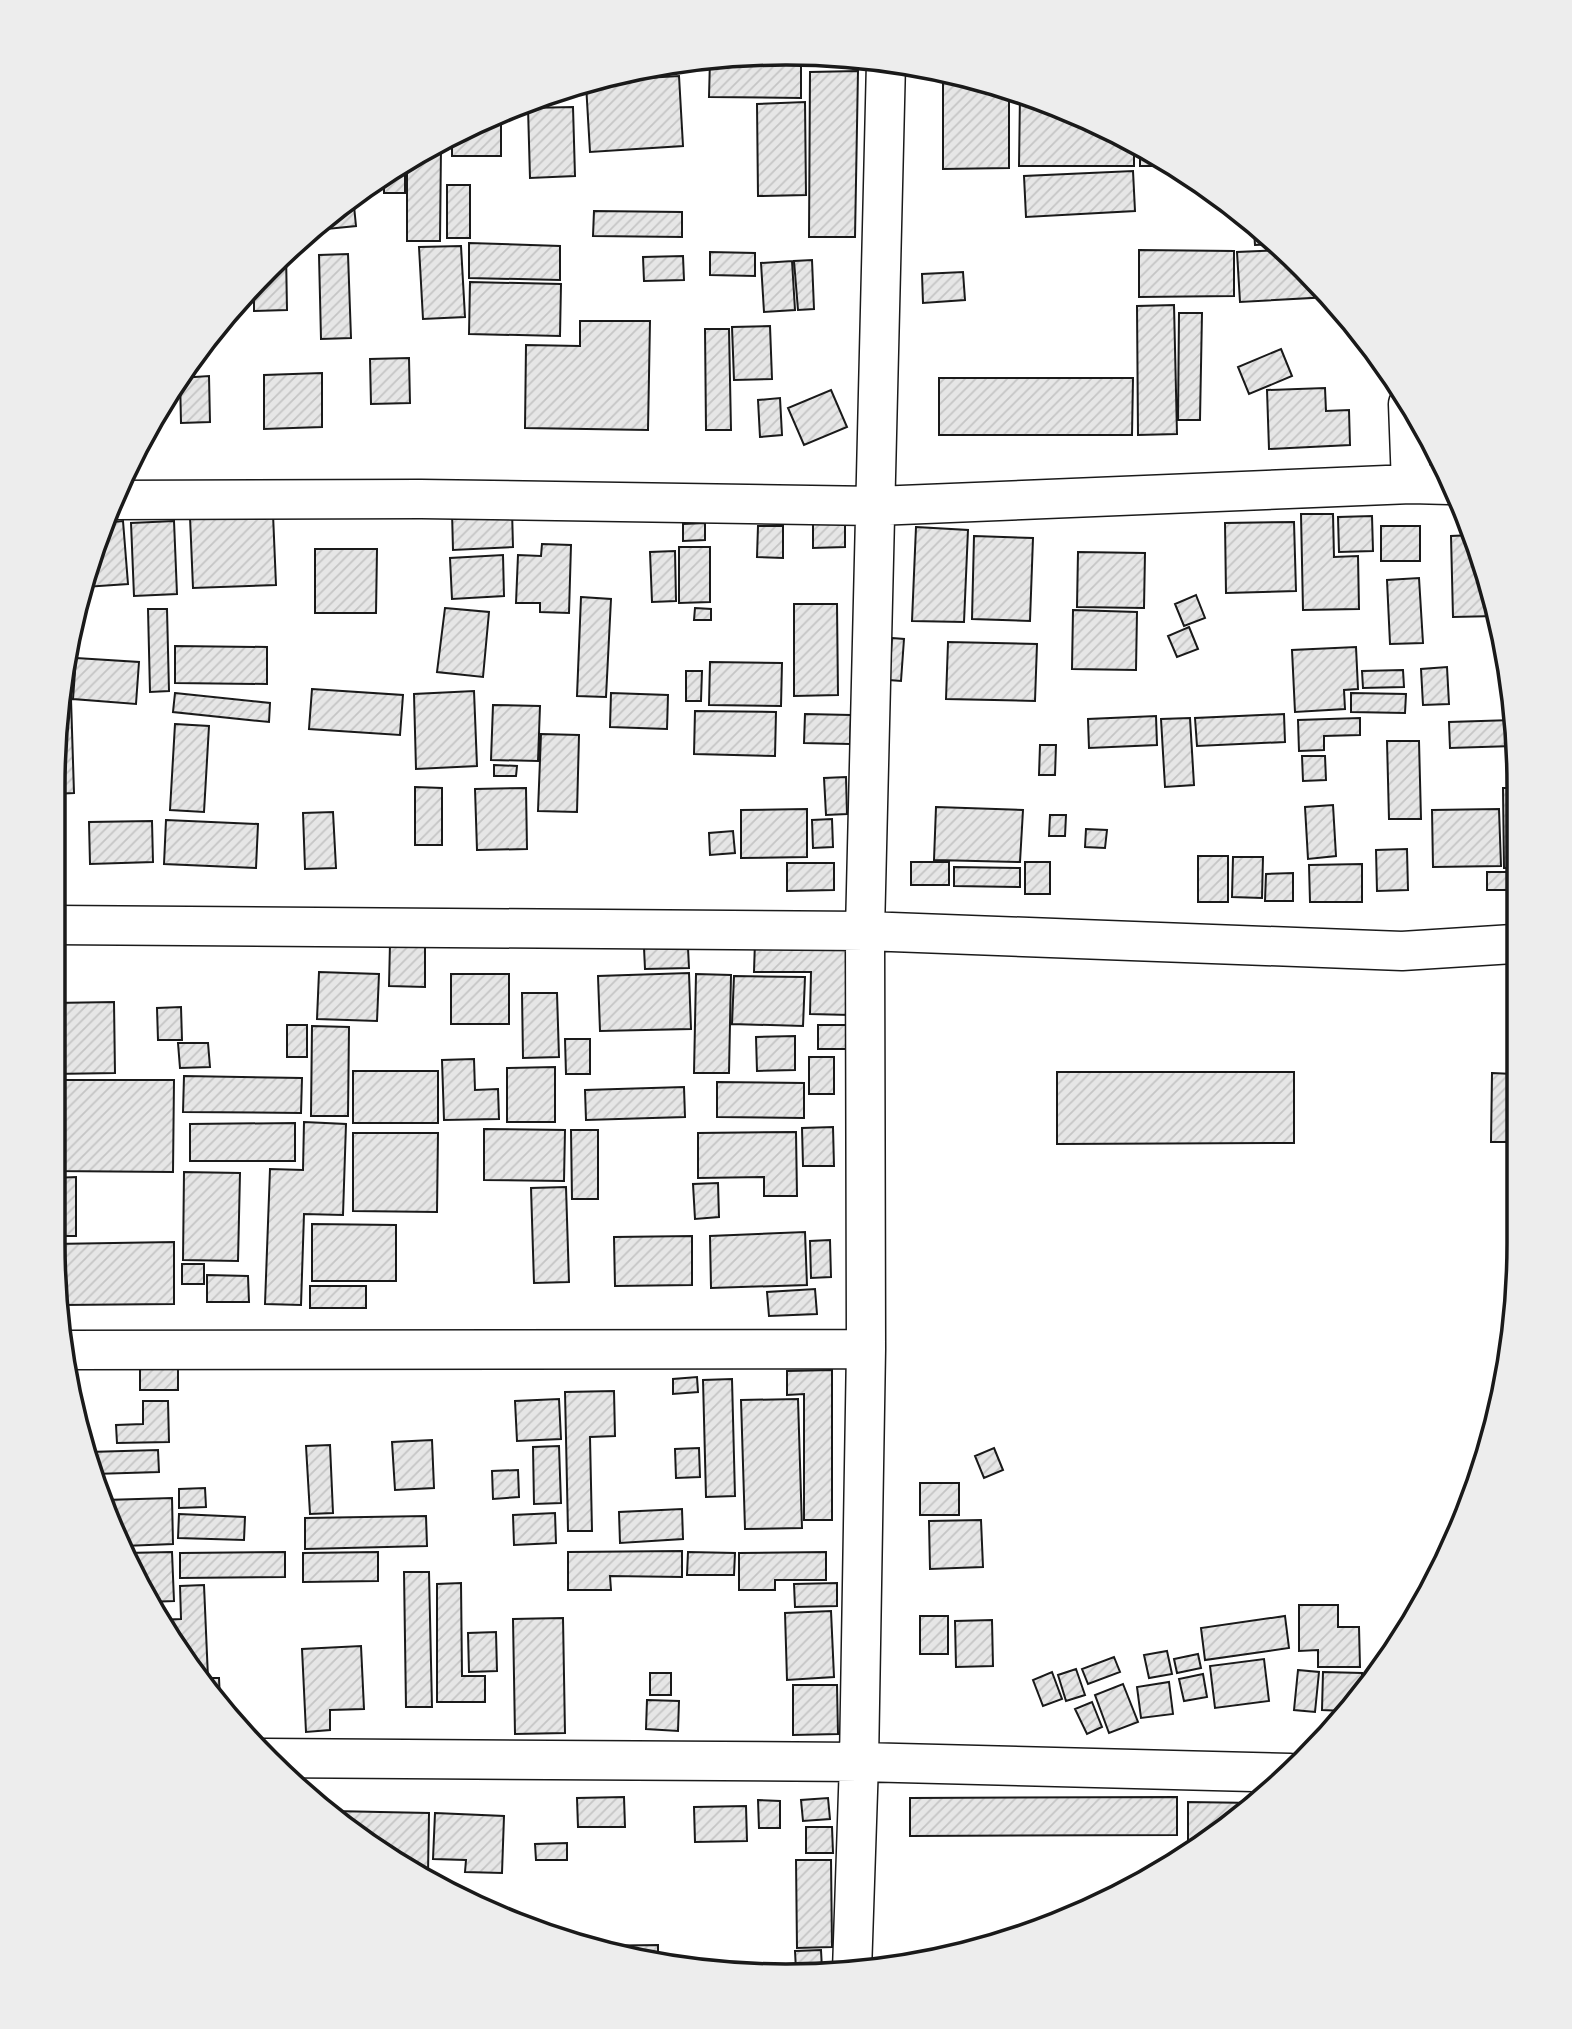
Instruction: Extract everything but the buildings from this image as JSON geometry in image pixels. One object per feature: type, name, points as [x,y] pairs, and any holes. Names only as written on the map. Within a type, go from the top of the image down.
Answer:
[{"type":"street","points":[[852,1961],[859,1762],[866,1349],[865,931],[886,72]]},
{"type":"street","points":[[1408,421],[1410,484]]},
{"type":"street","points":[[124,500],[421,499],[876,506],[1441,485]]},
{"type":"street","points":[[65,925],[865,931],[1402,951],[1507,944]]},
{"type":"street","points":[[73,1350],[866,1349]]},
{"type":"street","points":[[281,1758],[859,1762],[1275,1773]]}]
